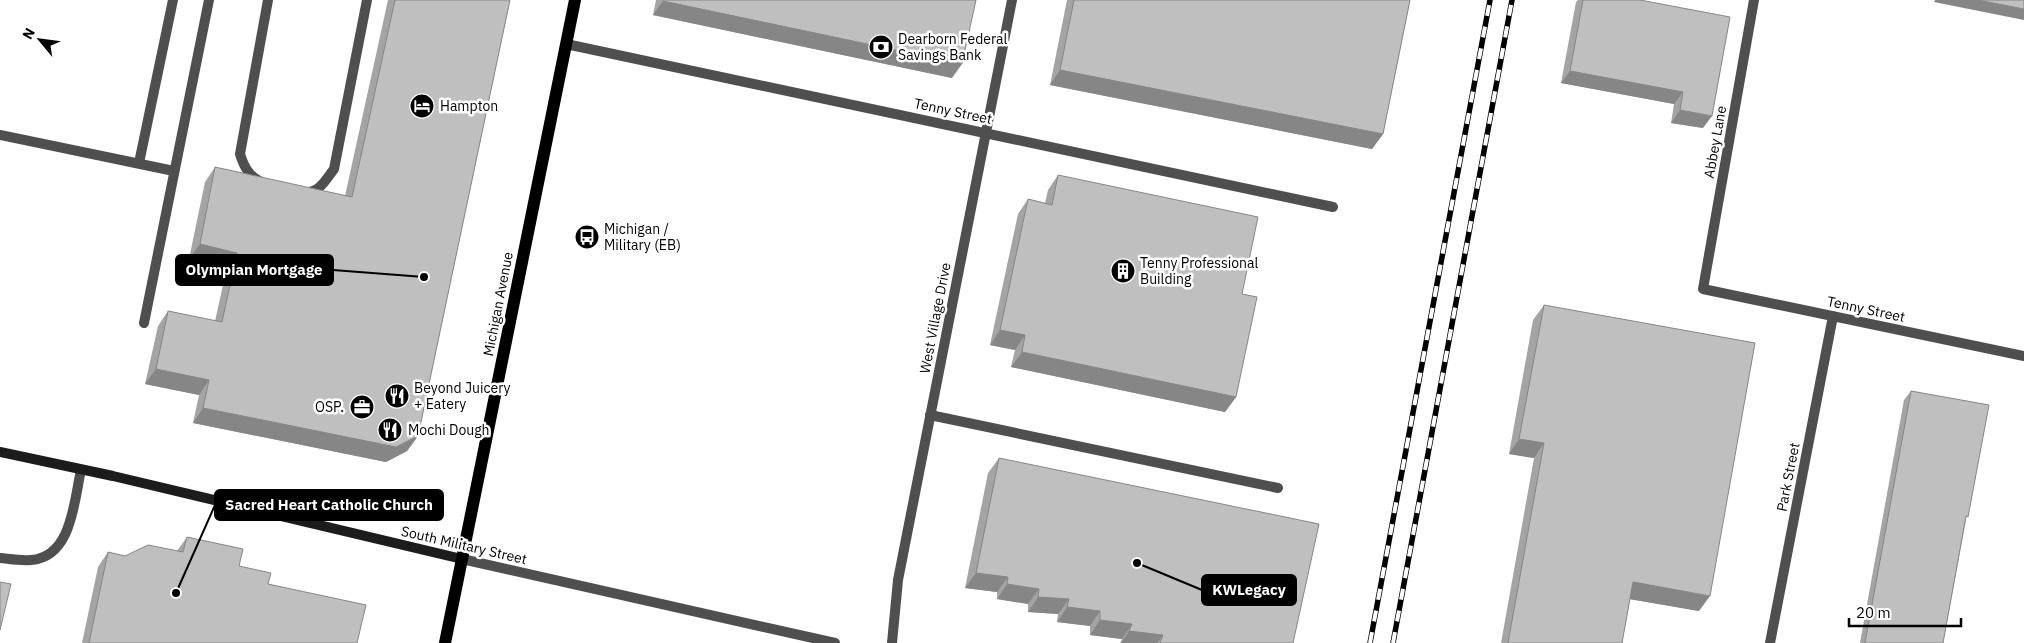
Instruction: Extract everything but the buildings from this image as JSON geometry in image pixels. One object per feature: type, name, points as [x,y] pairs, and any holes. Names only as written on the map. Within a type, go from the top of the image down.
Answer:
[{"type":"main road","name":"Michigan Avenue","points":[[445,643],[575,0]]},
{"type":"street","points":[[139,163],[173,0]]},
{"type":"street","points":[[144,323],[209,0]]},
{"type":"street","points":[[268,0],[240,154],[244,168],[254,179],[270,186]]},
{"type":"street","points":[[289,191],[299,193],[314,192],[334,169],[367,0]]},
{"type":"street","name":"West Village Drive","points":[[892,643],[898,580],[1012,0]]},
{"type":"street","name":"Abbey Lane","points":[[1702,289],[1754,0]]},
{"type":"street","name":"Tenny Street","points":[[566,44],[1333,207]]},
{"type":"street","points":[[0,135],[174,171]]},
{"type":"street","name":"Tenny Street","points":[[1702,289],[2024,356]]},
{"type":"street","name":"Park Street","points":[[1770,643],[1833,316]]},
{"type":"street","points":[[930,415],[1278,488]]},
{"type":"street","name":"South Military Street","points":[[0,452],[835,643]]},
{"type":"street","points":[[0,558],[31,560],[48,556],[60,545],[66,534],[81,470]]},
{"type":"railway","points":[[1370,643],[1490,0]]},
{"type":"railway","points":[[1393,643],[1512,0]]},
{"type":"place","name":"Dearborn Federal Savings Bank","points":[[881,47]]},
{"type":"place","name":"Hampton","points":[[422,106]]},
{"type":"place","name":"Michigan / Military (EB)","points":[[587,237]]},
{"type":"place","name":"Tenny Professional Building","points":[[1123,271]]},
{"type":"place","name":"Olympian Mortgage","points":[[424,277]]},
{"type":"place","name":"Beyond Juicery + Eatery","points":[[397,396]]},
{"type":"place","name":"OSP.","points":[[362,407]]},
{"type":"place","name":"Mochi Dough","points":[[390,430]]},
{"type":"place","name":"KWLegacy","points":[[1137,563]]},
{"type":"place","name":"Sacred Heart Catholic Church","points":[[176,593]]}]
